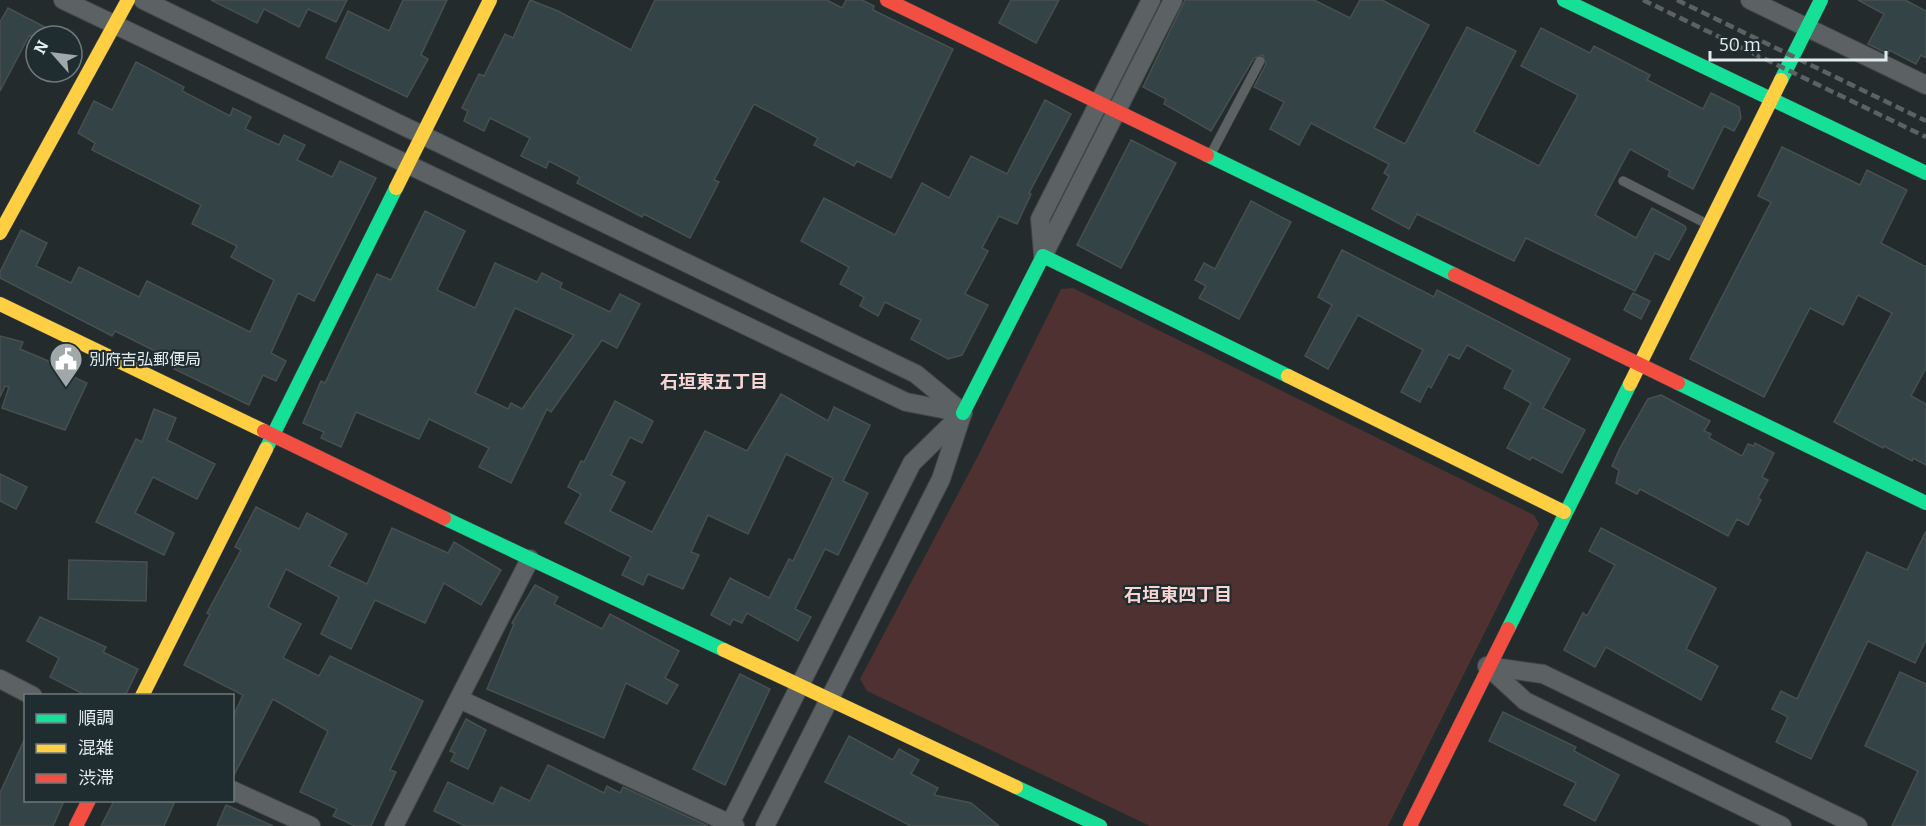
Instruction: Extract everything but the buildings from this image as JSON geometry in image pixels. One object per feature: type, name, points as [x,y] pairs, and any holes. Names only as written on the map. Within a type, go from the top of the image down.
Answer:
[{"type":"street","points":[[63,0],[906,402],[963,413]]},
{"type":"street","points":[[0,233],[128,0]]},
{"type":"street","points":[[142,0],[916,374],[963,413]]},
{"type":"street","points":[[143,694],[490,0]]},
{"type":"street","points":[[887,0],[1926,503]]},
{"type":"street","points":[[1044,256],[1040,219],[1151,0]]},
{"type":"street","points":[[765,826],[941,479],[963,413],[1173,0]]},
{"type":"street","points":[[1564,0],[1926,173]]},
{"type":"street","points":[[1750,0],[1926,85]]},
{"type":"street","points":[[1410,826],[1564,512],[1641,365],[1774,100],[1821,0]]},
{"type":"street","points":[[1044,256],[1564,512]]},
{"type":"street","points":[[0,304],[530,559],[1100,826]]},
{"type":"street","points":[[459,699],[731,825],[912,463],[963,413]]},
{"type":"street","points":[[394,826],[530,559]]},
{"type":"street","points":[[1487,666],[1525,701],[1782,826]]},
{"type":"street","points":[[1487,666],[1543,674],[1858,826]]},
{"type":"street","points":[[0,679],[29,694]]},
{"type":"street","points":[[234,791],[311,826]]},
{"type":"street","points":[[76,826],[88,802]]},
{"type":"lane","points":[[1210,156],[1260,61]]},
{"type":"lane","points":[[1623,181],[1710,226]]},
{"type":"shaded area","points":[[1073,288],[1534,515],[1539,524],[1388,826],[1150,826],[867,691],[860,679],[979,454],[1061,289]]},
{"type":"railway","points":[[1643,0],[1926,137]]},
{"type":"railway","points":[[1677,0],[1926,121]]},
{"type":"traffic: fast","points":[[1564,0],[1926,173]]},
{"type":"traffic: fast","points":[[1781,80],[1821,0]]},
{"type":"traffic: fast","points":[[1207,155],[1455,275]]},
{"type":"traffic: fast","points":[[266,449],[396,188]]},
{"type":"traffic: fast","points":[[963,413],[1043,256],[1288,376]]},
{"type":"traffic: fast","points":[[1678,383],[1926,503]]},
{"type":"traffic: fast","points":[[1508,629],[1630,384]]},
{"type":"traffic: fast","points":[[444,518],[724,650]]},
{"type":"traffic: fast","points":[[1016,787],[1100,826]]},
{"type":"traffic: slow","points":[[0,233],[128,0]]},
{"type":"traffic: slow","points":[[396,188],[490,0]]},
{"type":"traffic: slow","points":[[1630,384],[1781,80]]},
{"type":"traffic: slow","points":[[0,304],[264,431]]},
{"type":"traffic: slow","points":[[1288,376],[1564,512]]},
{"type":"traffic: slow","points":[[143,694],[266,449]]},
{"type":"traffic: slow","points":[[724,650],[1016,787]]},
{"type":"traffic: jam","points":[[887,0],[1207,155]]},
{"type":"traffic: jam","points":[[1455,275],[1678,383]]},
{"type":"traffic: jam","points":[[264,431],[444,518]]},
{"type":"traffic: jam","points":[[1410,826],[1508,629]]},
{"type":"traffic: jam","points":[[76,826],[88,802]]},
{"type":"place","name":"別府吉弘郵便局","points":[[66,388]]},
{"type":"district","name":"石垣東五丁目","points":[[714,382]]},
{"type":"district","name":"石垣東四丁目","points":[[1178,595]]}]
